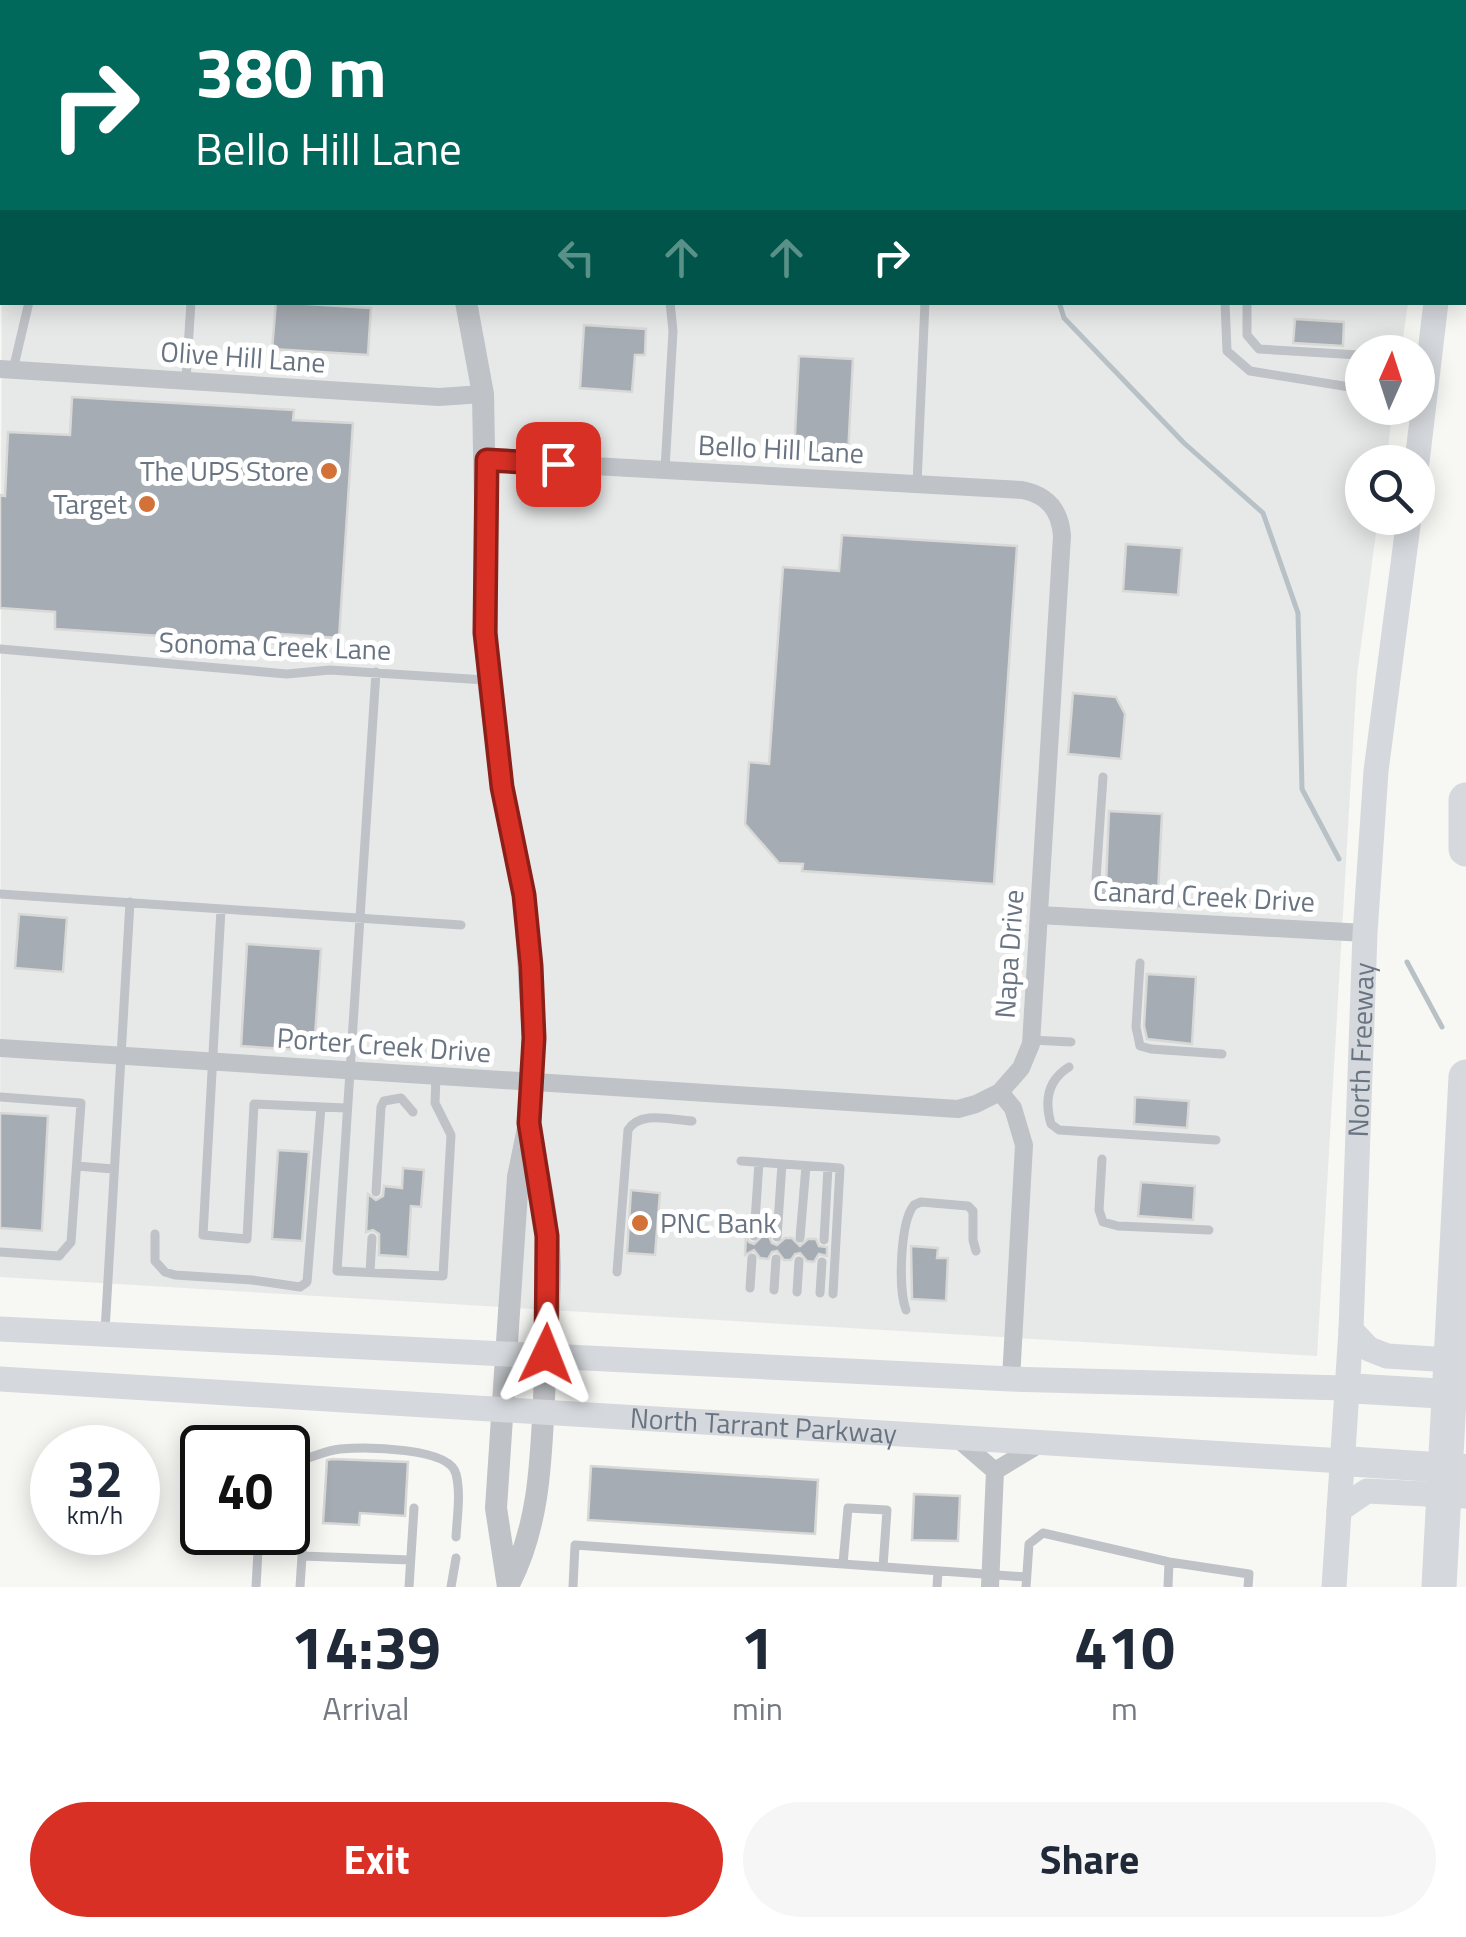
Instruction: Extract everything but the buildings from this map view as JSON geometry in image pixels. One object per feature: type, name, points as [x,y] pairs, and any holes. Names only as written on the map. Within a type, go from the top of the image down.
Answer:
[{"type":"highway","points":[[1466,800],[1466,849]]},
{"type":"highway","points":[[1438,1587],[1466,1077]]},
{"type":"main road","points":[[1431,335],[1436,305]]},
{"type":"main road","name":"North Freeway","points":[[1334,1587],[1351,1330],[1365,933],[1376,771],[1408,535]]},
{"type":"main road","points":[[0,1329],[1011,1378],[1466,1395]]},
{"type":"main road","points":[[1351,1330],[1369,1349],[1387,1356],[1466,1360]]},
{"type":"main road","name":"North Tarrant Parkway","points":[[0,1379],[1343,1462],[1378,1477],[1466,1468]]},
{"type":"main road","points":[[1339,1510],[1367,1491],[1378,1477],[1466,1496]]},
{"type":"street","points":[[467,305],[483,394],[487,460],[488,680],[502,787],[524,895],[532,1002],[529,1123],[518,1177],[496,1508],[508,1586]]},
{"type":"street","name":"Olive Hill Lane","points":[[6,369],[439,397],[483,394]]},
{"type":"street","name":"Bello Hill Lane","points":[[487,460],[1040,494],[1060,518]]},
{"type":"street","name":"Napa Drive","points":[[1000,1092],[1021,1068],[1031,1040],[1060,518]]},
{"type":"street","name":"Canard Creek Drive","points":[[1039,915],[1365,933]]},
{"type":"street","name":"Porter Creek Drive","points":[[0,1048],[958,1109],[1000,1092]]},
{"type":"street","points":[[1000,1092],[1013,1108],[1024,1145],[1011,1378]]},
{"type":"street","points":[[508,1586],[521,1561],[533,1520],[544,1412],[548,1246],[545,1206],[529,1123]]},
{"type":"street","points":[[958,1440],[995,1471]]},
{"type":"street","points":[[995,1471],[1038,1445]]},
{"type":"street","points":[[990,1581],[995,1471]]},
{"type":"lane","points":[[6,369],[28,305]]},
{"type":"lane","points":[[186,381],[190,305]]},
{"type":"lane","points":[[664,470],[673,331],[670,305]]},
{"type":"lane","points":[[917,484],[925,305]]},
{"type":"lane","points":[[1225,305],[1227,351],[1250,372],[1345,386]]},
{"type":"lane","points":[[1247,305],[1247,335],[1259,349],[1345,355]]},
{"type":"lane","name":"Sonoma Creek Lane","points":[[0,648],[286,674],[330,670],[488,680]]},
{"type":"lane","points":[[376,672],[337,1270],[444,1276],[451,1135],[435,1103],[436,1076]]},
{"type":"lane","points":[[1103,778],[1098,887],[1118,899],[1198,903]]},
{"type":"lane","points":[[0,894],[461,925]]},
{"type":"lane","points":[[105,1334],[130,902]]},
{"type":"lane","points":[[220,908],[203,1235],[247,1239],[254,1104],[346,1108]]},
{"type":"lane","points":[[1140,963],[1136,1027],[1140,1046],[1222,1054]]},
{"type":"lane","points":[[1031,1040],[1071,1042]]},
{"type":"lane","points":[[1069,1067],[1051,1084],[1047,1100],[1051,1124],[1058,1130],[1216,1140]]},
{"type":"lane","points":[[0,1097],[81,1102],[70,1242],[59,1256],[0,1252]]},
{"type":"lane","points":[[376,1192],[381,1107],[384,1101],[401,1098],[413,1112]]},
{"type":"lane","points":[[155,1234],[156,1262],[165,1272],[300,1287],[310,1275],[321,1107]]},
{"type":"lane","points":[[616,1272],[628,1130],[642,1118],[692,1121]]},
{"type":"lane","points":[[1102,1159],[1099,1210],[1103,1222],[1210,1230]]},
{"type":"lane","points":[[742,1161],[840,1168],[832,1294]]},
{"type":"lane","points":[[754,1236],[759,1162]]},
{"type":"lane","points":[[777,1237],[782,1164]]},
{"type":"lane","points":[[77,1166],[113,1169]]},
{"type":"lane","points":[[800,1238],[806,1166]]},
{"type":"lane","points":[[824,1240],[828,1168]]},
{"type":"lane","points":[[906,1310],[901,1292],[905,1221],[914,1205],[921,1202],[968,1206],[974,1219],[972,1240],[976,1251]]},
{"type":"lane","points":[[370,1272],[372,1238]]},
{"type":"lane","points":[[750,1288],[752,1258]]},
{"type":"lane","points":[[774,1290],[776,1259]]},
{"type":"lane","points":[[797,1292],[799,1261]]},
{"type":"lane","points":[[820,1294],[822,1262]]},
{"type":"lane","points":[[310,1458],[342,1449],[432,1454],[448,1461],[456,1472],[456,1537]]},
{"type":"lane","points":[[409,1587],[414,1508]]},
{"type":"lane","points":[[844,1564],[848,1508],[887,1510],[883,1567]]},
{"type":"lane","points":[[573,1587],[575,1545],[938,1571],[990,1581],[1026,1582],[1029,1544],[1043,1534],[1169,1562],[1249,1574],[1248,1587]]},
{"type":"lane","points":[[256,1587],[257,1555]]},
{"type":"lane","points":[[300,1587],[302,1556],[410,1560]]},
{"type":"lane","points":[[451,1587],[456,1558]]},
{"type":"lane","points":[[1168,1587],[1169,1562]]},
{"type":"lane","points":[[937,1587],[938,1571]]},
{"type":"shaded area","points":[[2,305],[1408,305],[1403,335],[1345,335],[1345,425],[1391,425],[1388,445],[1345,445],[1345,535],[1376,535],[1357,675],[1317,1356],[0,1277]]},
{"type":"waterway","points":[[1060,305],[1064,318],[1184,443],[1263,513],[1298,613],[1302,789],[1339,859]]},
{"type":"waterway","points":[[1407,962],[1442,1027]]},
{"type":"place","name":"The UPS Store","points":[[329,471]]},
{"type":"place","name":"Target","points":[[147,504]]},
{"type":"place","name":"PNC Bank","points":[[640,1223]]},
{"type":"route","points":[[546,1354],[550,1266],[545,1206],[529,1123],[534,1038],[531,966],[524,895],[502,787],[488,680],[487,460],[558,464]]}]
